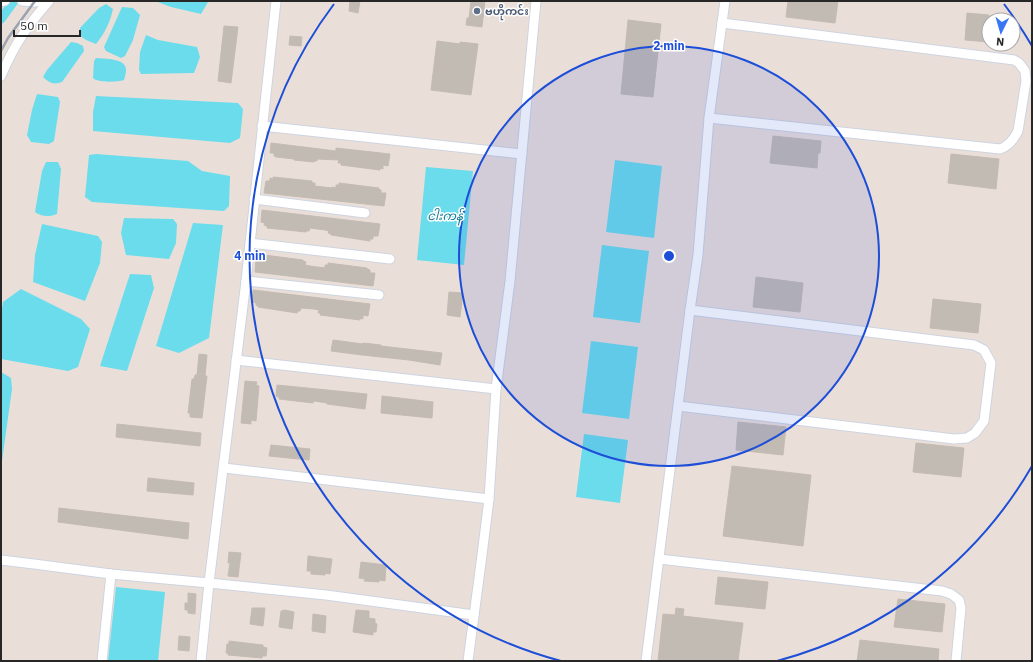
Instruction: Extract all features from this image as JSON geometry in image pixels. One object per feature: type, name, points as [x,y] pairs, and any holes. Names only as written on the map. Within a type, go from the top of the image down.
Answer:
[{"type":"street","points":[[1,2],[5,1]]},
{"type":"street","points":[[22,1],[48,1]]},
{"type":"street","points":[[1,76],[20,37],[48,1]]},
{"type":"street","points":[[201,661],[209,583],[246,281],[276,1]]},
{"type":"street","points":[[468,661],[488,499],[496,388],[510,281],[536,1]]},
{"type":"street","points":[[646,661],[698,255],[709,118],[725,1]]},
{"type":"street","points":[[709,118],[1000,149],[1008,145],[1018,131],[1026,81],[1025,71],[1019,63],[1014,60],[722,23]]},
{"type":"street","points":[[262,126],[522,154]]},
{"type":"street","points":[[254,199],[365,213]]},
{"type":"street","points":[[250,243],[390,259]]},
{"type":"street","points":[[246,281],[379,295]]},
{"type":"street","points":[[678,406],[954,439],[967,438],[975,433],[984,421],[991,363],[984,350],[974,345],[690,310]]},
{"type":"street","points":[[236,360],[496,388]]},
{"type":"street","points":[[224,468],[488,499]]},
{"type":"street","points":[[659,559],[942,591],[951,594],[959,600],[961,608],[956,661]]},
{"type":"street","points":[[1,560],[111,574],[326,595],[474,615]]},
{"type":"street","points":[[102,661],[111,574]]},
{"type":"water","points":[[155,1],[208,2],[201,14],[171,7]]},
{"type":"water","points":[[106,4],[113,9],[107,27],[96,44],[79,35],[80,28],[99,8]]},
{"type":"water","points":[[122,7],[133,8],[140,15],[133,40],[125,56],[121,58],[106,51],[104,47]]},
{"type":"water","points":[[146,35],[158,40],[197,47],[200,57],[194,73],[141,74],[139,70],[140,52]]},
{"type":"water","points":[[71,42],[83,46],[84,51],[62,82],[54,83],[47,81],[43,77],[47,70]]},
{"type":"water","points":[[96,58],[110,59],[123,63],[126,70],[124,80],[112,82],[95,80],[93,78],[94,61]]},
{"type":"water","points":[[37,94],[58,97],[60,102],[54,141],[49,144],[31,142],[27,135]]},
{"type":"water","points":[[96,96],[238,103],[243,109],[240,138],[230,143],[93,131],[93,112]]},
{"type":"water","points":[[96,154],[188,161],[202,171],[230,176],[229,206],[224,211],[92,202],[85,197],[89,155]]},
{"type":"water","points":[[615,160],[662,166],[654,238],[606,232]]},
{"type":"water","points":[[46,162],[58,162],[61,169],[57,214],[51,216],[43,216],[35,212],[42,171]]},
{"type":"water","name":"ငါးကန်","points":[[426,167],[473,171],[464,265],[417,260]]},
{"type":"water","points":[[124,218],[173,219],[177,224],[176,243],[169,259],[126,255],[121,233]]},
{"type":"water","points":[[193,223],[223,225],[209,338],[179,353],[156,346]]},
{"type":"water","points":[[42,224],[98,236],[102,242],[100,263],[85,301],[33,282],[35,255]]},
{"type":"water","points":[[602,245],[649,251],[640,323],[593,317]]},
{"type":"water","points":[[130,274],[151,275],[154,288],[127,371],[100,366]]},
{"type":"water","points":[[21,289],[81,319],[90,329],[78,367],[68,371],[1,359],[1,315],[3,302]]},
{"type":"water","points":[[591,341],[638,347],[629,419],[582,413]]},
{"type":"water","points":[[1,372],[11,378],[12,389],[1,468]]},
{"type":"water","points":[[584,434],[628,440],[620,503],[576,497]]},
{"type":"water","points":[[116,587],[165,592],[158,661],[108,661]]},
{"type":"building","points":[[350,1],[360,1],[358,13],[349,11]]},
{"type":"building","name":"ဗဟိုကင်း","points":[[471,1],[485,1],[482,27],[466,25],[467,18],[469,18]]},
{"type":"building","points":[[788,1],[838,1],[835,23],[786,17]]},
{"type":"building","points":[[967,13],[981,14],[981,41],[965,40]]},
{"type":"building","points":[[628,20],[661,24],[653,97],[621,94]]},
{"type":"building","points":[[224,26],[238,27],[231,83],[218,81]]},
{"type":"building","points":[[290,36],[302,37],[301,46],[289,45]]},
{"type":"building","points":[[437,41],[460,44],[460,42],[478,44],[471,95],[431,90]]},
{"type":"building","points":[[773,136],[821,141],[820,153],[818,153],[817,168],[770,163]]},
{"type":"building","points":[[271,143],[336,151],[336,148],[390,154],[388,166],[383,165],[383,169],[380,168],[380,170],[341,165],[341,163],[338,163],[339,160],[317,159],[317,161],[314,162],[276,157],[274,156],[274,153],[270,153]]},
{"type":"building","points":[[951,154],[999,159],[996,189],[948,183]]},
{"type":"building","points":[[273,177],[312,181],[312,183],[315,183],[315,186],[332,188],[336,188],[336,185],[339,185],[339,183],[379,188],[378,189],[381,190],[381,193],[386,193],[384,206],[264,193],[266,181],[270,181],[270,178],[273,179]]},
{"type":"building","points":[[262,210],[380,224],[378,236],[373,236],[373,239],[370,239],[370,241],[331,235],[328,233],[329,231],[310,228],[309,231],[306,232],[267,228],[267,226],[264,225],[265,223],[261,222]]},
{"type":"building","points":[[264,255],[303,260],[306,262],[305,265],[325,268],[325,265],[328,265],[328,263],[367,268],[370,270],[370,273],[375,273],[373,286],[255,272],[256,259],[261,260],[261,257]]},
{"type":"building","points":[[756,277],[803,283],[800,312],[753,307]]},
{"type":"building","points":[[253,290],[370,304],[368,316],[363,315],[363,319],[360,318],[360,320],[320,315],[321,313],[318,313],[319,310],[314,309],[301,308],[297,313],[258,307],[256,303],[252,302]]},
{"type":"building","points":[[449,292],[463,293],[460,317],[447,315]]},
{"type":"building","points":[[933,299],[981,304],[978,333],[930,328]]},
{"type":"building","points":[[333,340],[442,353],[440,365],[331,351]]},
{"type":"building","points":[[199,354],[207,355],[205,376],[207,376],[202,418],[190,417],[190,413],[188,413],[192,379],[194,379],[195,375],[197,375]]},
{"type":"building","points":[[245,381],[257,382],[256,385],[259,386],[256,421],[251,420],[251,424],[241,423]]},
{"type":"building","points":[[277,385],[367,394],[365,409],[314,401],[313,403],[279,399],[279,397],[276,396]]},
{"type":"building","points":[[382,396],[433,402],[432,418],[381,413]]},
{"type":"building","points":[[738,422],[786,427],[783,455],[736,450]]},
{"type":"building","points":[[117,424],[201,433],[200,446],[116,437]]},
{"type":"building","points":[[916,443],[964,448],[961,477],[913,472]]},
{"type":"building","points":[[271,445],[310,449],[309,460],[269,456]]},
{"type":"building","points":[[732,466],[811,475],[803,546],[723,536]]},
{"type":"building","points":[[148,478],[194,483],[193,495],[147,491]]},
{"type":"building","points":[[59,508],[189,523],[188,539],[58,522]]},
{"type":"building","points":[[229,552],[241,553],[238,577],[228,576],[230,563],[228,563]]},
{"type":"building","points":[[308,556],[332,559],[330,574],[311,574],[311,571],[307,571]]},
{"type":"building","points":[[361,562],[386,565],[385,581],[364,581],[365,579],[359,578]]},
{"type":"building","points":[[718,577],[768,582],[765,609],[715,604]]},
{"type":"building","points":[[188,593],[196,594],[195,614],[188,613],[188,610],[185,610],[185,603],[188,603]]},
{"type":"building","points":[[898,599],[945,604],[942,632],[894,627]]},
{"type":"building","points":[[252,608],[265,608],[263,626],[250,624]]},
{"type":"building","points":[[676,608],[684,609],[683,616],[743,623],[738,661],[658,661],[663,614],[675,615]]},
{"type":"building","points":[[285,610],[294,612],[292,629],[279,627],[281,611]]},
{"type":"building","points":[[356,610],[369,611],[369,618],[375,619],[375,623],[377,624],[376,632],[373,632],[373,635],[353,632]]},
{"type":"building","points":[[313,614],[326,616],[325,633],[312,631]]},
{"type":"building","points":[[179,636],[190,637],[189,651],[178,650]]},
{"type":"building","points":[[860,640],[939,649],[938,661],[857,661]]},
{"type":"building","points":[[229,641],[263,645],[263,647],[267,648],[266,656],[262,656],[262,658],[228,655],[228,653],[226,653],[227,644],[229,644]]},
{"type":"waterway","points":[[1,19],[14,1]]},
{"type":"railway","points":[[1,51],[8,38],[35,1]]},
{"type":"place","name":"ဗဟိုကင်း","points":[[477,11]]}]
